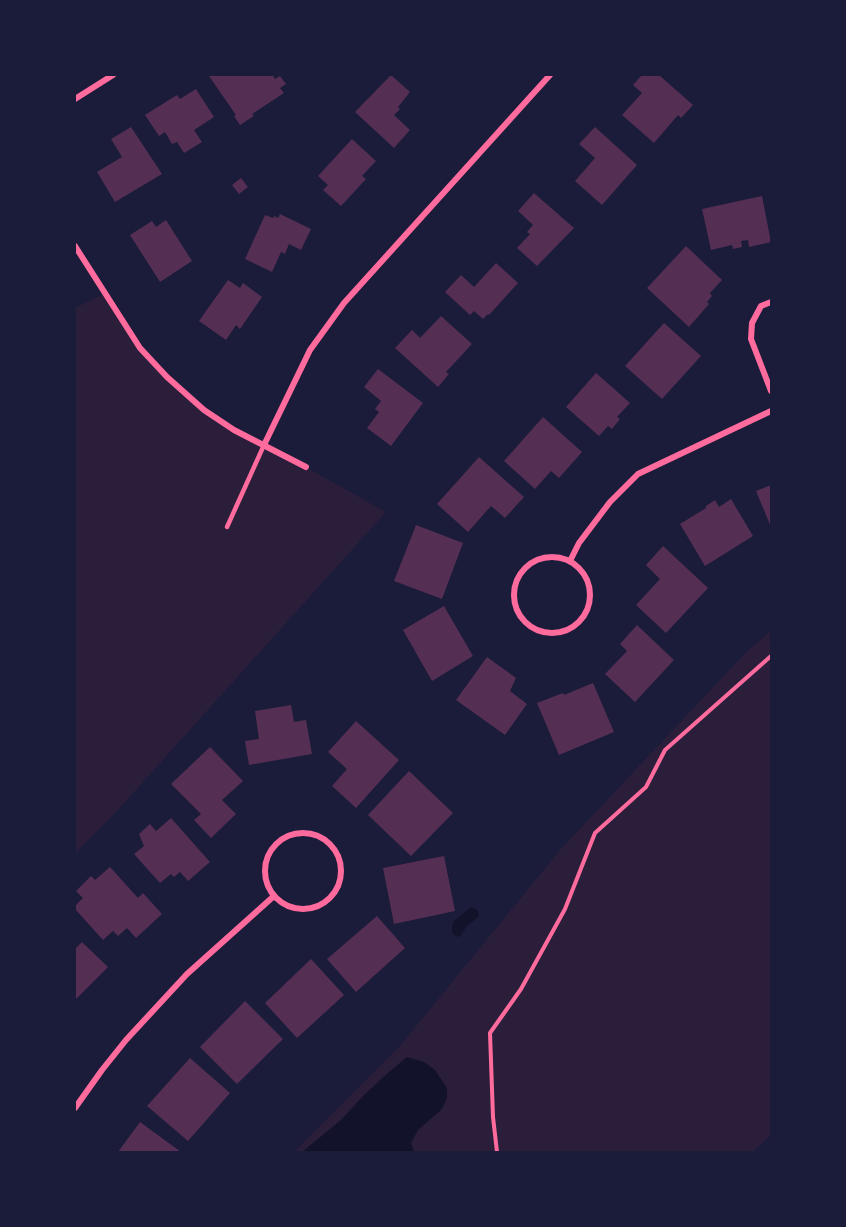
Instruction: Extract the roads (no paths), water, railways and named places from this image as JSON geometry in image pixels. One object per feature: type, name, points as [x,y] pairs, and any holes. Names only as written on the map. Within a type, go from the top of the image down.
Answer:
[{"type":"street","points":[[75,99],[112,75]]},
{"type":"street","points":[[264,445],[310,350],[344,303],[550,75]]},
{"type":"street","points":[[75,246],[140,348],[167,377],[204,410],[234,430],[306,467]]},
{"type":"street","points":[[771,302],[762,306],[752,323],[751,339],[771,392]]},
{"type":"street","points":[[570,561],[579,543],[610,502],[638,474],[771,411]]},
{"type":"street","points":[[545,557],[557,557],[570,561],[587,579],[591,592],[587,611],[575,626],[563,632],[550,634],[537,631],[519,615],[514,591],[517,579],[524,569],[545,557]]},
{"type":"street","points":[[296,833],[309,833],[331,844],[338,855],[341,867],[340,880],[327,901],[316,907],[303,909],[279,902],[274,896],[266,881],[264,868],[267,855],[274,845],[284,837],[296,833]]},
{"type":"street","points":[[75,1108],[126,1040],[188,974],[274,896]]},
{"type":"lane","points":[[227,527],[264,445]]}]
